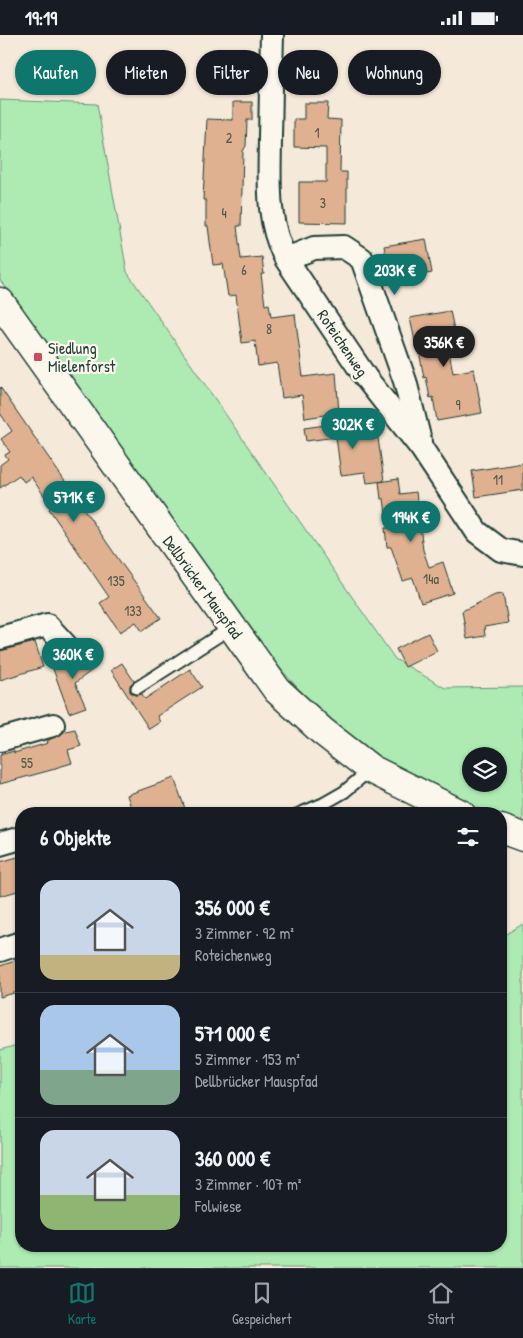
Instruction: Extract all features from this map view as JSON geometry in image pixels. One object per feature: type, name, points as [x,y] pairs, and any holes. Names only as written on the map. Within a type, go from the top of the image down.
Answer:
[{"type":"main road","name":"Dellbrücker Mauspfad","points":[[0,302],[277,690],[322,731],[371,769],[431,807]]},
{"type":"main road","points":[[507,831],[523,837]]},
{"type":"street","name":"Roteichenweg","points":[[272,35],[270,186],[272,223],[278,243],[286,259],[366,378],[422,449],[477,532],[501,551],[523,554]]},
{"type":"street","name":"Roteichenweg","points":[[286,259],[314,248],[344,247],[362,259],[405,381],[422,449]]},
{"type":"street","points":[[0,638],[47,625],[69,649]]},
{"type":"street","points":[[0,740],[53,725]]},
{"type":"street","points":[[0,844],[15,840]]},
{"type":"street","points":[[0,950],[15,945]]},
{"type":"lane","points":[[137,688],[232,627]]},
{"type":"lane","points":[[316,807],[344,792],[371,769]]},
{"type":"green space","points":[[0,100],[97,104],[127,272],[395,659],[445,688],[523,687],[523,824],[507,818],[507,807],[476,807],[393,768],[356,743],[338,728],[291,680],[262,646],[0,280]]},
{"type":"green space","points":[[523,924],[523,1268],[0,1268],[0,1050],[15,1046],[15,1252],[507,1252],[507,933]]},
{"type":"building","points":[[233,102],[252,102],[252,120],[247,120],[246,146],[243,151],[241,226],[237,226],[241,259],[262,257],[264,274],[261,274],[265,305],[269,304],[271,317],[295,314],[303,377],[336,373],[339,413],[305,418],[302,395],[282,398],[277,363],[258,366],[255,341],[242,343],[236,295],[228,296],[223,264],[213,265],[208,226],[206,226],[206,200],[203,200],[207,119],[233,120]]},
{"type":"building","points":[[304,103],[328,103],[327,119],[341,120],[340,172],[347,172],[347,223],[299,222],[299,182],[326,182],[326,148],[294,147],[294,119],[304,119]]},
{"type":"building","points":[[426,239],[432,273],[390,280],[384,246]]},
{"type":"building","points":[[450,311],[456,339],[447,341],[453,373],[474,369],[482,413],[437,421],[433,397],[430,398],[426,377],[424,378],[410,318]]},
{"type":"building","points":[[0,387],[161,618],[142,631],[136,622],[120,632],[100,603],[109,597],[49,509],[51,507],[50,504],[31,477],[24,482],[19,475],[0,488],[0,465],[8,459],[5,455],[10,452],[1,439],[12,431],[0,413]]},
{"type":"building","points":[[347,422],[349,435],[377,431],[384,481],[367,483],[365,472],[341,475],[336,437],[306,441],[304,428]]},
{"type":"building","points":[[523,463],[523,490],[476,497],[472,471]]},
{"type":"building","points":[[398,479],[400,494],[416,492],[423,550],[429,567],[443,562],[453,593],[421,603],[413,578],[403,581],[391,547],[387,547],[385,528],[388,528],[384,499],[381,499],[379,482]]},
{"type":"building","points":[[503,594],[508,623],[484,627],[485,636],[467,639],[462,611],[495,595]]},
{"type":"building","points":[[428,633],[437,651],[405,667],[396,649]]},
{"type":"building","points":[[35,642],[43,667],[0,680],[0,651]]},
{"type":"building","points":[[82,649],[95,668],[75,683],[86,707],[69,713],[53,669],[64,661],[71,662],[77,659]]},
{"type":"building","points":[[122,663],[134,681],[130,685],[130,692],[137,695],[142,694],[145,699],[190,669],[202,687],[157,716],[160,722],[149,729],[111,670]]},
{"type":"building","points":[[75,729],[81,746],[68,750],[72,763],[0,784],[0,755],[48,743],[47,741],[66,731]]},
{"type":"building","points":[[174,778],[184,807],[131,807],[127,795]]},
{"type":"building","points":[[15,858],[15,892],[0,896],[0,862]]},
{"type":"building","points":[[15,961],[15,993],[0,997],[0,966]]},
{"type":"place","name":"Siedlung Mielenforst","points":[[38,357]]}]
